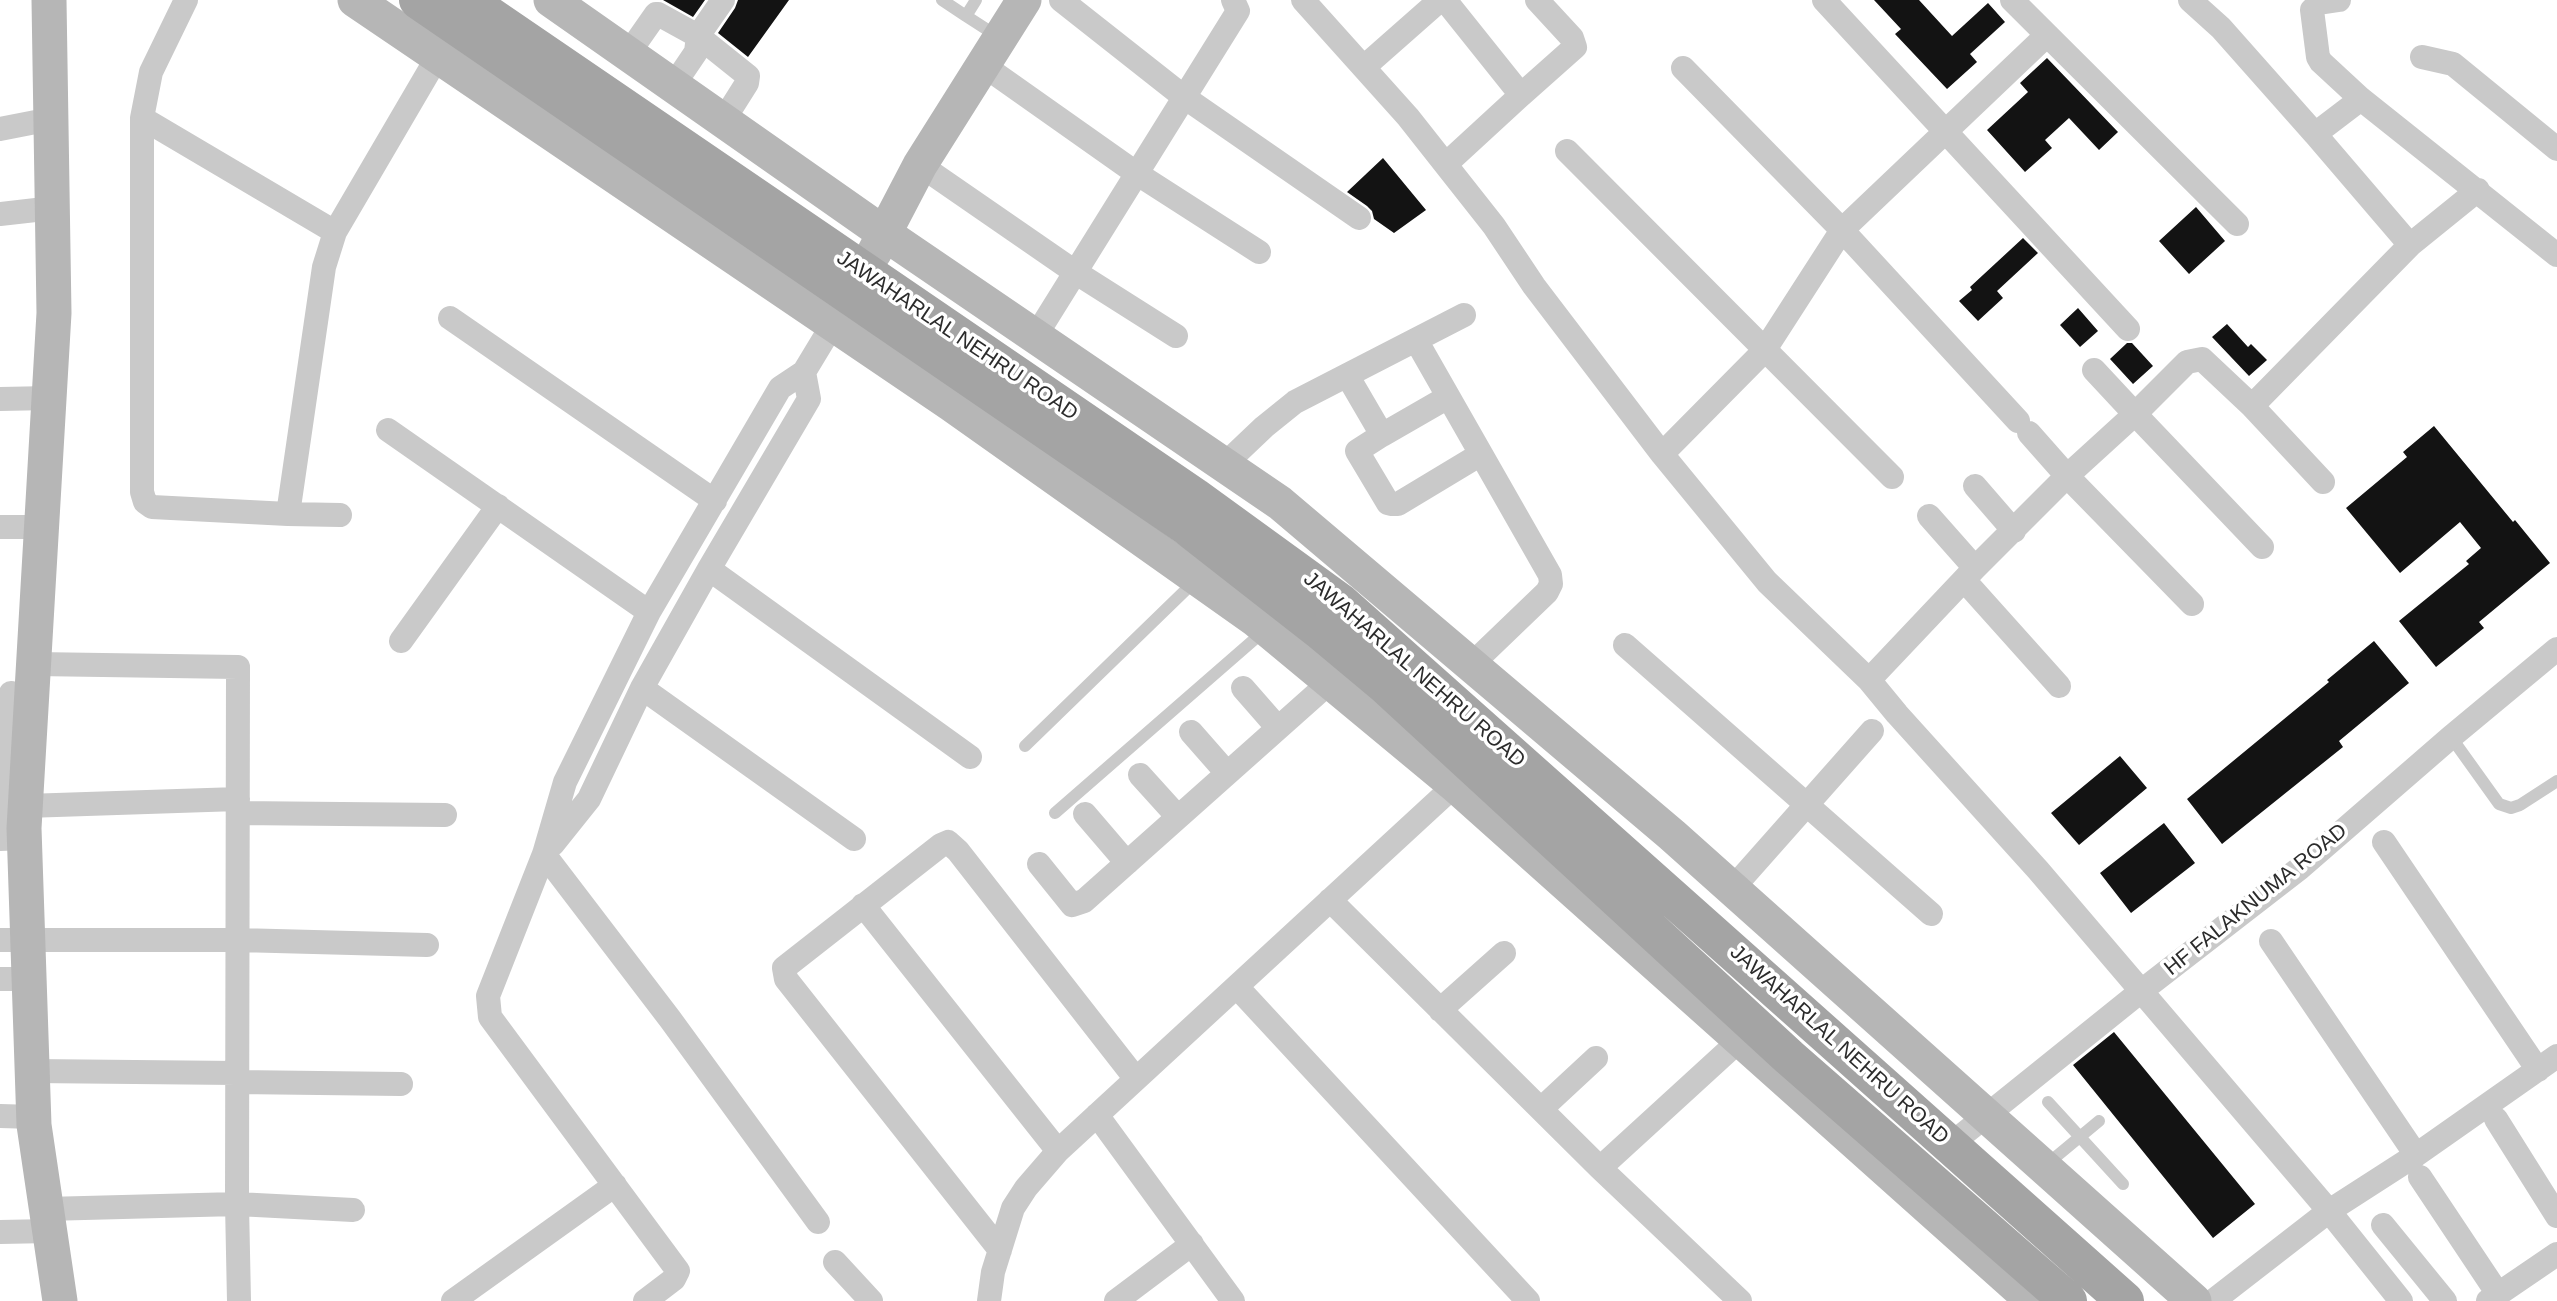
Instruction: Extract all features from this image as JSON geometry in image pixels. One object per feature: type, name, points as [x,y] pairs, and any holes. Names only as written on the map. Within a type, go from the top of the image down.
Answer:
[{"type":"main road","name":"JAWAHARLAL NEHRU ROAD","points":[[418,0],[1186,526],[1319,630],[1386,686],[1465,776],[2068,1301]]},
{"type":"main road","name":"JAWAHARLAL NEHRU ROAD","points":[[467,0],[848,297],[1195,497],[1341,603],[2125,1301]]},
{"type":"street","points":[[49,0],[54,313],[50,398],[43,527],[12,759],[15,979],[33,1071],[34,1116],[60,1301]]},
{"type":"street","points":[[186,0],[151,72],[142,118],[142,492],[145,502],[152,507],[340,515]]},
{"type":"street","points":[[355,0],[438,56],[848,297],[951,404],[1197,578],[1266,629],[1330,682],[1465,776],[1740,1040],[2033,1301]]},
{"type":"street","points":[[551,0],[885,234],[1280,503],[1672,835],[2194,1301]]},
{"type":"street","points":[[673,86],[696,52],[698,36],[723,0]]},
{"type":"street","points":[[645,1301],[674,1279],[678,1271],[491,1017],[488,996],[544,854],[565,782],[649,612],[780,388],[804,372],[885,234],[920,165],[1024,0]]},
{"type":"street","points":[[1061,0],[1184,97],[1359,218]]},
{"type":"street","points":[[1035,337],[1238,11],[1233,0]]},
{"type":"street","points":[[1303,0],[1446,164],[1662,454],[1767,582],[1869,680],[1897,715],[2038,870],[2329,1211],[2401,1301]]},
{"type":"street","points":[[1364,67],[1443,0],[1521,95]]},
{"type":"street","points":[[1446,164],[1575,47],[1572,38],[1537,0]]},
{"type":"street","points":[[1824,0],[2128,329]]},
{"type":"street","points":[[2012,0],[2236,223]]},
{"type":"street","points":[[2190,0],[2221,28],[2410,245]]},
{"type":"street","points":[[2339,0],[2319,3],[2312,10],[2318,57],[2321,62],[2361,99],[2557,255]]},
{"type":"street","points":[[628,54],[656,14],[698,36],[748,76],[747,83],[723,121]]},
{"type":"street","points":[[1662,454],[1765,351],[1842,230],[2047,35]]},
{"type":"street","points":[[992,52],[1136,173],[1259,252]]},
{"type":"street","points":[[288,514],[324,267],[335,233],[438,56]]},
{"type":"street","points":[[2422,57],[2453,64],[2557,149]]},
{"type":"street","points":[[1684,68],[1842,230],[2067,476],[2192,604]]},
{"type":"street","points":[[2315,134],[2361,99]]},
{"type":"street","points":[[142,118],[335,233]]},
{"type":"street","points":[[0,129],[51,120]]},
{"type":"street","points":[[1567,150],[1892,477]]},
{"type":"street","points":[[920,165],[1075,272],[1176,336]]},
{"type":"street","points":[[2252,406],[2410,245],[2478,190]]},
{"type":"street","points":[[0,214],[53,208]]},
{"type":"street","points":[[1224,465],[1295,402],[1464,315]]},
{"type":"street","points":[[450,317],[715,501]]},
{"type":"street","points":[[1416,340],[1550,575],[1547,592],[1471,664]]},
{"type":"street","points":[[1869,680],[2067,476],[2194,358],[2208,363],[2323,482]]},
{"type":"street","points":[[2094,370],[2262,547]]},
{"type":"street","points":[[544,854],[589,799],[642,688],[809,399],[804,372]]},
{"type":"street","points":[[1347,375],[1382,435]]},
{"type":"street","points":[[1448,397],[1357,451],[1388,503],[1392,504],[1481,454]]},
{"type":"street","points":[[0,399],[50,398]]},
{"type":"street","points":[[388,430],[649,612]]},
{"type":"street","points":[[1975,486],[2014,531]]},
{"type":"street","points":[[401,641],[498,506]]},
{"type":"street","points":[[1929,516],[1969,574],[2059,686]]},
{"type":"street","points":[[0,527],[43,527]]},
{"type":"street","points":[[709,569],[970,757]]},
{"type":"street","points":[[1625,645],[1931,914]]},
{"type":"street","name":"HF FALAKNUMA ROAD","points":[[1951,1144],[2300,868],[2557,649]]},
{"type":"street","points":[[20,686],[238,667],[239,1301]]},
{"type":"street","points":[[1039,864],[1072,905],[1084,901],[1330,682]]},
{"type":"street","points":[[642,688],[854,839]]},
{"type":"street","points":[[1243,688],[1278,728]]},
{"type":"street","points":[[1732,889],[1872,731]]},
{"type":"street","points":[[1191,732],[1227,773]]},
{"type":"street","points":[[1140,775],[1178,817]]},
{"type":"street","points":[[989,1301],[1000,1250],[1013,1209],[1058,1151],[1465,776]]},
{"type":"street","points":[[13,822],[238,806],[445,815]]},
{"type":"street","points":[[1085,814],[1127,863]]},
{"type":"street","points":[[1000,1250],[783,975],[785,968],[863,905],[948,842],[1136,1079]]},
{"type":"street","points":[[2213,1301],[2329,1211],[2418,1166],[2548,1063],[2385,842]]},
{"type":"street","points":[[544,854],[670,1019],[818,1222]]},
{"type":"street","points":[[1330,900],[1600,1168],[1740,1301]]},
{"type":"street","points":[[863,905],[1058,1151]]},
{"type":"street","points":[[14,940],[238,940],[427,945]]},
{"type":"street","points":[[2271,941],[2506,1295],[2557,1254]]},
{"type":"street","points":[[1440,1010],[1504,953]]},
{"type":"street","points":[[1237,987],[1528,1301]]},
{"type":"street","points":[[1600,1168],[1740,1040]]},
{"type":"street","points":[[1541,1109],[1596,1058]]},
{"type":"street","points":[[33,1071],[401,1084]]},
{"type":"street","points":[[1097,1115],[1233,1301]]},
{"type":"street","points":[[0,1116],[34,1116]]},
{"type":"street","points":[[2496,1119],[2557,1216]]},
{"type":"street","points":[[453,1301],[615,1185]]},
{"type":"street","points":[[0,1233],[48,1220],[237,1204],[353,1210]]},
{"type":"street","points":[[2383,1225],[2445,1301]]},
{"type":"street","points":[[1115,1301],[1192,1244]]},
{"type":"street","points":[[835,1262],[871,1301]]},
{"type":"lane","points":[[942,0],[966,16],[992,52]]},
{"type":"lane","points":[[966,16],[976,0]]},
{"type":"lane","points":[[1025,746],[1197,578]]},
{"type":"lane","points":[[1055,813],[1266,629]]},
{"type":"lane","points":[[2451,737],[2499,804],[2511,808],[2520,805],[2557,781]]},
{"type":"lane","points":[[2048,1102],[2123,1184]]},
{"type":"lane","points":[[2043,1167],[2099,1121]]},
{"type":"building","points":[[663,0],[705,0],[693,17]]},
{"type":"building","points":[[738,0],[789,0],[748,57],[718,33]]},
{"type":"building","points":[[1874,0],[1919,0],[1952,36],[1988,3],[2005,22],[1970,54],[1977,62],[1947,89],[1895,34],[1901,29]]},
{"type":"building","points":[[2047,58],[2118,132],[2099,150],[2069,118],[2045,140],[2052,148],[2025,172],[1987,130],[2028,92],[2020,83]]},
{"type":"building","points":[[1383,158],[1426,210],[1394,233],[1374,219],[1367,206],[1347,192]]},
{"type":"building","points":[[2196,207],[2225,241],[2189,274],[2159,241]]},
{"type":"building","points":[[2023,238],[2038,253],[1997,291],[2003,298],[1978,321],[1959,301],[1972,290],[1970,287]]},
{"type":"building","points":[[2078,308],[2098,331],[2080,347],[2060,325]]},
{"type":"building","points":[[2227,324],[2248,347],[2251,344],[2267,360],[2249,376],[2212,337]]},
{"type":"building","points":[[2127,343],[2132,343],[2153,366],[2133,384],[2110,359]]},
{"type":"building","points":[[2434,426],[2550,563],[2479,622],[2484,628],[2436,667],[2399,621],[2469,564],[2466,561],[2481,548],[2460,522],[2400,573],[2346,508],[2407,457],[2403,452]]},
{"type":"building","points":[[2374,641],[2409,683],[2339,741],[2343,747],[2222,844],[2187,799],[2329,682],[2327,680]]},
{"type":"building","points":[[2120,756],[2147,788],[2079,845],[2051,813]]},
{"type":"building","points":[[2164,823],[2195,863],[2131,913],[2100,873]]},
{"type":"building","points":[[2114,1032],[2255,1204],[2213,1238],[2073,1065]]}]
